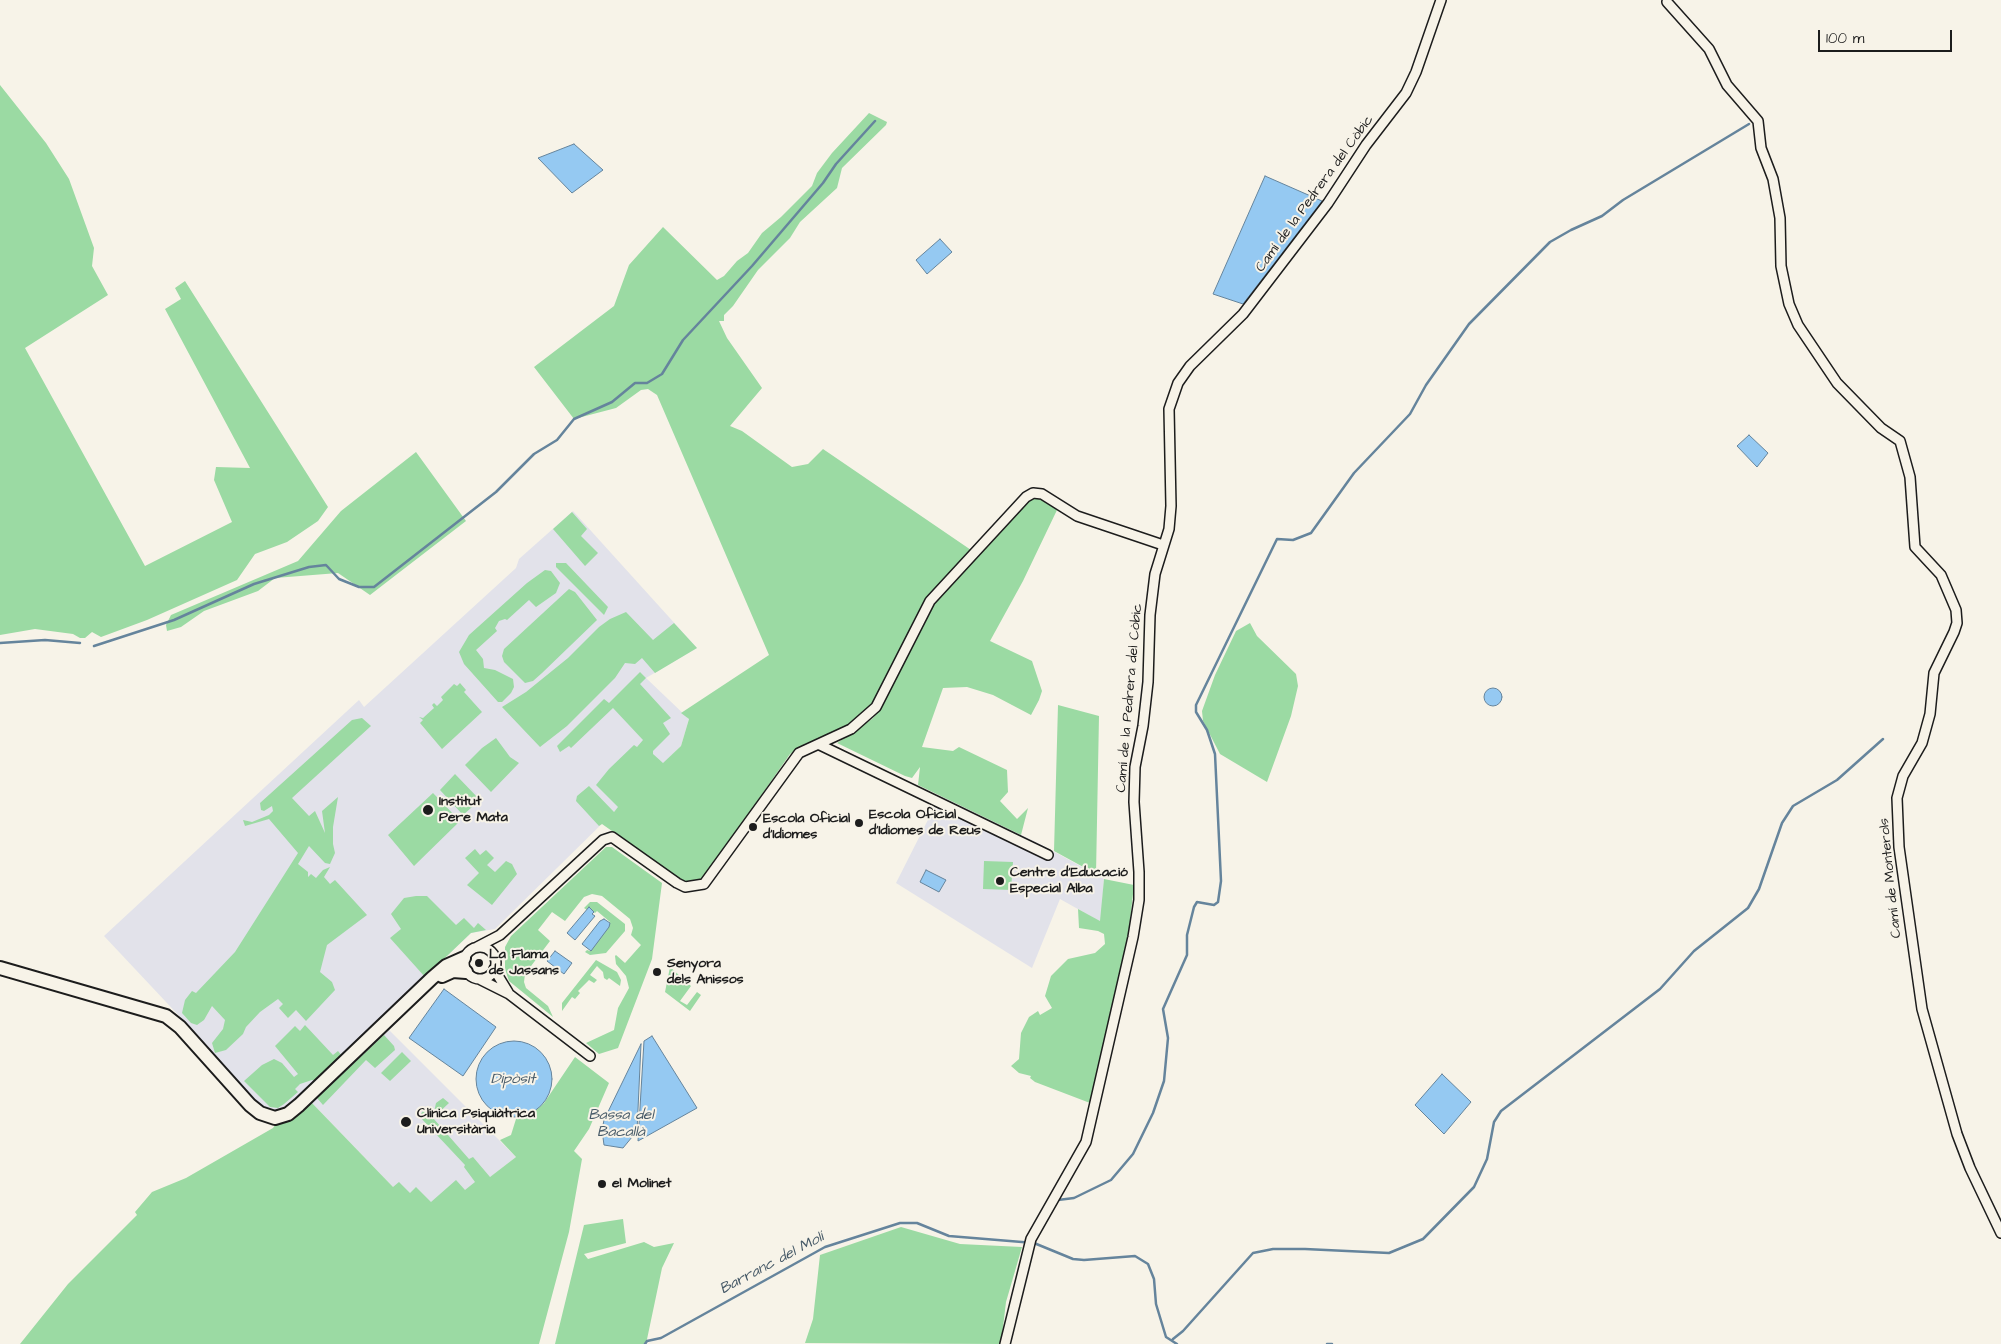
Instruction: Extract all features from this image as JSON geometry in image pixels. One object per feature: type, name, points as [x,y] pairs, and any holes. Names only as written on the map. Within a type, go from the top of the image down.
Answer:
[{"type":"street","name":"Camí de la Pedrera del Còbic","points":[[1005,1344],[1031,1239],[1086,1142],[1133,937],[1139,900],[1134,802],[1135,767],[1146,699],[1155,574],[1169,529],[1171,506],[1169,409],[1178,383],[1190,366],[1243,314],[1328,204],[1366,145],[1406,93],[1416,72],[1440,0]]},
{"type":"street","name":"Camí de Monterols","points":[[1667,1],[1709,49],[1727,84],[1758,121],[1761,148],[1773,178],[1780,218],[1782,266],[1789,304],[1798,325],[1837,383],[1881,428],[1900,441],[1910,477],[1915,547],[1941,575],[1956,610],[1957,623],[1937,662],[1934,673],[1930,714],[1922,743],[1903,776],[1897,798],[1899,848],[1922,1009],[1957,1134],[1970,1168],[2001,1234]]},
{"type":"street","points":[[0,968],[166,1016],[180,1027],[250,1106],[260,1113],[275,1118],[288,1114],[446,966],[464,958],[469,950],[500,935],[603,840],[612,837],[685,887],[704,884],[799,753],[820,745],[851,729],[876,708],[930,601],[1026,496],[1033,493],[1042,494],[1077,516],[1163,545]]},
{"type":"street","points":[[820,745],[1048,855]]},
{"type":"street","points":[[480,979],[490,976],[494,970],[500,935]]},
{"type":"street","points":[[477,947],[487,948],[495,956]]},
{"type":"street","points":[[464,958],[466,972],[470,976],[509,994],[590,1056]]},
{"type":"street","points":[[494,970],[509,994]]},
{"type":"street","points":[[428,983],[453,971],[466,972]]},
{"type":"shaded area","name":"Institut Pere Mata","points":[[573,511],[697,648],[646,678],[689,719],[681,746],[495,929],[471,933],[283,1112],[264,1111],[182,1019],[104,936],[359,700],[364,707],[516,568],[519,559]]},
{"type":"shaded area","name":"Centre d'Educació Especial Alba","points":[[940,796],[1042,845],[1104,879],[1101,922],[1060,899],[1032,968],[896,883]]},
{"type":"shaded area","name":"Clínica Psiquiàtrica Universitària","points":[[389,1030],[516,1157],[471,1192],[439,1235],[312,1103]]},
{"type":"green space","points":[[0,85],[46,143],[69,179],[94,248],[92,266],[108,295],[25,348],[145,566],[232,522],[214,480],[216,467],[250,468],[165,309],[181,299],[175,288],[185,281],[328,507],[318,521],[287,542],[255,554],[237,580],[147,620],[101,637],[92,632],[85,638],[80,638],[73,634],[35,629],[0,635]]},
{"type":"green space","points":[[869,113],[887,122],[886,125],[842,168],[837,188],[800,222],[790,238],[758,270],[733,306],[724,315],[724,321],[719,321],[727,338],[762,388],[730,426],[742,431],[792,467],[808,464],[823,449],[971,550],[953,572],[930,594],[879,694],[862,716],[830,737],[805,744],[790,754],[708,872],[702,879],[691,882],[683,881],[602,824],[599,826],[576,801],[577,796],[589,786],[614,812],[618,807],[596,785],[609,769],[634,745],[637,747],[643,740],[613,708],[571,748],[569,746],[560,752],[557,746],[604,699],[609,703],[640,672],[646,678],[640,684],[671,718],[663,723],[670,734],[653,751],[653,754],[663,763],[681,746],[689,719],[681,713],[769,655],[657,395],[648,389],[641,390],[616,408],[574,419],[534,367],[614,306],[629,265],[663,227],[717,280],[724,276],[737,261],[748,253],[762,233],[812,186],[817,173],[832,153]]},
{"type":"green space","points":[[416,452],[466,521],[370,595],[338,573],[275,578],[258,591],[204,611],[181,627],[167,631],[166,625],[171,615],[298,561],[341,511]]},
{"type":"green space","points":[[1039,497],[1057,510],[1023,581],[990,641],[1032,661],[1042,691],[1039,700],[1031,715],[993,695],[967,687],[943,688],[922,747],[953,751],[959,747],[1007,770],[1008,792],[1000,801],[1017,819],[1028,808],[1021,835],[918,785],[920,767],[912,778],[905,776],[837,743],[872,719],[881,709],[933,601],[1025,501]]},
{"type":"green space","points":[[572,512],[587,529],[581,536],[598,553],[585,566],[553,529]]},
{"type":"green space","points":[[556,563],[566,563],[608,607],[604,615],[556,567]]},
{"type":"green space","points":[[545,570],[551,571],[560,583],[556,593],[536,607],[529,600],[507,620],[499,621],[495,628],[497,631],[476,650],[483,659],[484,668],[495,670],[513,679],[514,687],[511,693],[502,702],[498,702],[464,664],[459,652],[469,635],[527,583]]},
{"type":"green space","points":[[569,589],[575,592],[597,620],[533,681],[525,683],[504,662],[502,656],[504,649]]},
{"type":"green space","points":[[626,612],[653,640],[674,623],[697,648],[655,673],[642,658],[635,664],[625,663],[615,678],[567,726],[540,747],[502,707],[526,692],[568,658],[599,627],[610,619]]},
{"type":"green space","points":[[1250,623],[1257,636],[1296,674],[1298,686],[1291,716],[1267,782],[1220,754],[1203,721],[1202,711],[1215,675],[1236,631]]},
{"type":"green space","points":[[460,683],[466,690],[464,692],[482,712],[442,749],[420,723],[423,720],[419,717],[423,718],[434,708],[432,705],[434,703],[437,706],[443,700],[441,697],[454,684],[457,686]]},
{"type":"green space","points":[[1058,705],[1099,716],[1096,874],[1054,851]]},
{"type":"green space","points":[[362,718],[371,726],[292,798],[309,816],[315,811],[325,833],[322,811],[338,797],[333,827],[335,853],[330,864],[325,863],[309,846],[298,864],[308,872],[308,877],[311,874],[316,878],[323,870],[330,867],[324,877],[330,884],[335,880],[367,915],[327,945],[320,972],[332,982],[335,990],[306,1021],[296,1010],[288,1018],[279,1008],[283,1004],[278,999],[260,1012],[246,1027],[243,1034],[226,1050],[215,1053],[212,1043],[223,1029],[225,1020],[212,1006],[204,1020],[197,1025],[191,1023],[182,1013],[185,1000],[192,991],[196,993],[235,952],[298,853],[269,819],[245,826],[243,820],[252,822],[269,815],[273,811],[272,806],[264,811],[261,810],[260,803],[352,720]]},
{"type":"green space","points":[[496,738],[510,757],[519,763],[491,792],[465,765],[482,748]]},
{"type":"green space","points":[[455,774],[480,800],[463,815],[440,790]]},
{"type":"green space","points":[[433,793],[460,821],[414,866],[388,835]]},
{"type":"green space","points":[[606,847],[612,847],[662,883],[652,959],[618,1048],[599,1054],[586,1043],[614,1030],[618,1008],[629,988],[626,976],[616,964],[615,956],[625,963],[641,945],[631,935],[633,928],[630,919],[602,896],[592,894],[584,897],[565,921],[552,912],[538,930],[550,941],[525,974],[524,982],[526,988],[548,1006],[553,1017],[509,981],[505,969],[505,947],[511,936]]},
{"type":"green space","points":[[475,849],[480,855],[486,850],[494,858],[487,865],[495,872],[506,861],[512,864],[517,874],[492,905],[467,885],[479,873],[465,858]]},
{"type":"green space","points":[[984,861],[1013,862],[1011,890],[983,889]]},
{"type":"green space","points":[[1104,879],[1134,885],[1128,939],[1090,1103],[1035,1082],[1030,1078],[1031,1076],[1019,1073],[1011,1066],[1019,1059],[1021,1033],[1029,1017],[1038,1011],[1040,1015],[1052,1008],[1045,996],[1051,976],[1068,959],[1095,953],[1105,944],[1104,934],[1098,931],[1079,928],[1078,909],[1100,921]]},
{"type":"green space","points":[[427,896],[456,925],[464,918],[474,928],[478,923],[486,930],[471,933],[425,977],[390,938],[401,929],[391,914],[404,898]]},
{"type":"green space","points":[[590,902],[597,902],[625,924],[625,931],[606,953],[590,955],[585,952],[587,950],[590,951],[610,922],[597,911],[595,913],[589,908],[587,910],[584,908]]},
{"type":"green space","points":[[596,960],[617,972],[621,980],[620,986],[609,978],[607,980],[604,978],[603,972],[597,966],[590,975],[597,980],[594,983],[589,980],[578,991],[580,993],[575,999],[572,997],[562,1011],[562,1003]]},
{"type":"green space","points":[[670,967],[691,986],[680,1001],[687,1005],[697,992],[701,995],[690,1011],[665,992]]},
{"type":"green space","points":[[305,1025],[333,1055],[338,1051],[342,1056],[316,1081],[312,1080],[300,1084],[295,1089],[298,1092],[284,1104],[278,1108],[270,1107],[244,1081],[262,1065],[274,1059],[282,1063],[294,1077],[298,1074],[275,1046],[295,1026],[300,1031]]},
{"type":"green space","points":[[384,1035],[394,1046],[395,1050],[375,1068],[366,1060],[323,1105],[317,1098]]},
{"type":"green space","points":[[402,1052],[411,1061],[390,1081],[381,1073]]},
{"type":"green space","points":[[575,1057],[609,1083],[589,1129],[574,1151],[582,1159],[569,1232],[539,1344],[20,1344],[68,1284],[137,1215],[135,1212],[152,1192],[186,1178],[273,1128],[281,1117],[312,1103],[393,1187],[399,1182],[410,1193],[416,1187],[431,1202],[456,1180],[465,1190],[475,1182],[464,1167],[465,1165],[419,1116],[424,1110],[430,1115],[434,1112],[436,1103],[443,1098],[449,1103],[433,1118],[469,1159],[473,1157],[490,1177],[516,1157],[500,1140],[511,1135],[516,1119],[532,1114],[544,1103]]},
{"type":"green space","points":[[623,1219],[626,1243],[584,1254],[588,1259],[644,1242],[654,1247],[674,1243],[662,1268],[646,1344],[555,1344],[584,1225]]},
{"type":"green space","points":[[901,1227],[960,1244],[1022,1247],[1006,1302],[1001,1344],[805,1343],[813,1319],[820,1255]]},
{"type":"water","points":[[574,144],[603,170],[572,193],[538,158]]},
{"type":"water","points":[[1265,176],[1322,201],[1243,304],[1213,294]]},
{"type":"water","points":[[940,239],[952,252],[927,274],[916,260]]},
{"type":"water","points":[[1749,435],[1768,453],[1757,467],[1737,446]]},
{"type":"water","points":[[1493,688],[1499,691],[1502,697],[1499,703],[1493,706],[1487,703],[1484,697],[1487,691]]},
{"type":"water","points":[[926,870],[946,880],[939,892],[920,882]]},
{"type":"water","points":[[589,907],[595,916],[575,940],[567,933]]},
{"type":"water","points":[[604,919],[610,923],[609,927],[591,951],[582,944],[600,921]]},
{"type":"water","points":[[555,951],[572,963],[564,974],[547,961]]},
{"type":"water","name":"Dipòsit","points":[[444,989],[496,1027],[463,1076],[409,1038]]},
{"type":"water","points":[[652,1036],[697,1108],[638,1141],[644,1041]]},
{"type":"water","name":"Dipòsit","points":[[507,1041],[521,1041],[535,1047],[546,1058],[552,1072],[549,1094],[541,1106],[521,1117],[507,1117],[493,1111],[482,1100],[476,1086],[476,1072],[482,1058],[493,1047]]},
{"type":"water","name":"Bassa del Bacallà","points":[[641,1044],[637,1131],[623,1148],[604,1145],[602,1130],[604,1120]]},
{"type":"water","points":[[1442,1074],[1471,1102],[1444,1134],[1415,1105]]},
{"type":"waterway","points":[[94,646],[174,620],[254,584],[309,567],[326,565],[339,579],[359,587],[374,587],[496,492],[534,454],[557,440],[574,419],[612,402],[635,383],[647,383],[662,374],[683,340],[752,266],[823,183],[836,164],[875,121]]},
{"type":"waterway","points":[[1058,1200],[1074,1198],[1111,1180],[1133,1154],[1153,1113],[1164,1081],[1168,1038],[1163,1009],[1187,955],[1187,935],[1194,907],[1197,902],[1214,905],[1218,902],[1221,881],[1215,754],[1207,730],[1196,712],[1196,705],[1277,539],[1293,540],[1311,533],[1354,473],[1410,414],[1426,385],[1469,324],[1550,242],[1602,216],[1623,200],[1749,124]]},
{"type":"waterway","points":[[0,643],[45,640],[80,643]]},
{"type":"waterway","points":[[1173,1339],[1183,1331],[1253,1253],[1273,1249],[1389,1253],[1423,1239],[1474,1187],[1487,1159],[1494,1122],[1501,1111],[1660,989],[1694,951],[1748,908],[1759,889],[1782,823],[1793,806],[1837,780],[1883,739]]},
{"type":"waterway","name":"Barranc del Molí","points":[[645,1344],[647,1341],[661,1338],[825,1247],[900,1223],[917,1223],[949,1236],[1034,1243],[1073,1259],[1084,1260],[1135,1256],[1148,1264],[1154,1279],[1156,1304],[1166,1337],[1177,1344]]},
{"type":"waterway","points":[[1327,1344],[1332,1344]]},
{"type":"place","name":"Institut Pere Mata","points":[[428,810]]},
{"type":"place","name":"Escola Oficial d'Idiomes de Reus","points":[[859,823]]},
{"type":"place","name":"Escola Oficial d'Idiomes","points":[[753,827]]},
{"type":"place","name":"Centre d'Educació Especial Alba","points":[[1000,881]]},
{"type":"place","name":"La Flama de Jassans","points":[[479,963]]},
{"type":"place","name":"Senyora dels Anissos","points":[[657,972]]},
{"type":"place","name":"Clínica Psiquiàtrica Universitària","points":[[406,1122]]},
{"type":"place","name":"el Molinet","points":[[602,1184]]}]
